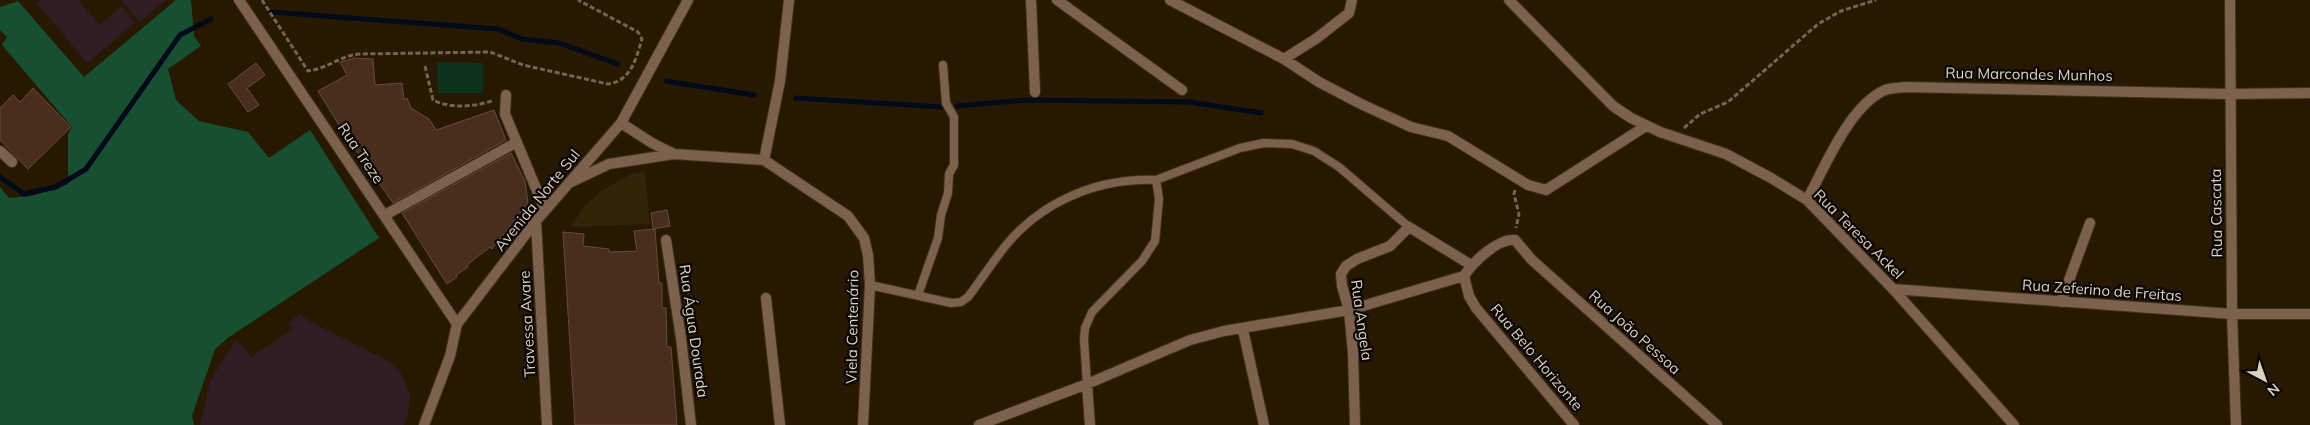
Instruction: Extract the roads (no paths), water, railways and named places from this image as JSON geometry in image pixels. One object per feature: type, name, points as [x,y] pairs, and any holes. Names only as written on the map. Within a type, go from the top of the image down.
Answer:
[{"type":"street","name":"Rua Treze","points":[[239,0],[457,324]]},
{"type":"street","points":[[569,183],[609,164],[674,154],[764,160],[780,81],[789,0]]},
{"type":"street","points":[[1031,0],[1035,92]]},
{"type":"street","points":[[1057,0],[1182,90]]},
{"type":"street","points":[[1170,0],[1284,59],[1319,82],[1361,104],[1411,127],[1448,136],[1521,181],[1546,190],[1646,126]]},
{"type":"street","points":[[1284,59],[1317,38],[1349,13],[1352,0]]},
{"type":"street","name":"Rua Teresa Ackel","points":[[1509,0],[1613,106],[1646,126],[1726,154],[1807,200],[1893,289],[2014,425]]},
{"type":"street","name":"Rua Cascata","points":[[2230,0],[2229,94],[2232,314],[2236,425]]},
{"type":"street","name":"Avenida Norte Sul","points":[[424,425],[450,356],[457,324],[536,221],[620,123],[685,1]]},
{"type":"street","name":"Rua Marcondes Munhos","points":[[1807,200],[1841,134],[1865,107],[1886,90],[1905,87],[2229,94],[2310,92]]},
{"type":"street","points":[[506,95],[505,114],[545,210]]},
{"type":"street","points":[[620,123],[674,154]]},
{"type":"street","points":[[385,215],[517,142]]},
{"type":"street","points":[[0,151],[12,162]]},
{"type":"street","name":"Viela Centenário","points":[[764,160],[848,216],[864,238],[870,285],[863,425]]},
{"type":"street","name":"Travessa Avare","points":[[536,221],[547,425]]},
{"type":"street","points":[[2061,302],[2090,223]]},
{"type":"street","points":[[979,425],[1087,384],[1190,340],[1224,331],[1243,330],[1349,310],[1464,276],[1470,265],[1409,227]]},
{"type":"street","name":"Rua Angela","points":[[1355,425],[1353,353],[1349,310],[1340,280],[1344,269],[1357,259],[1390,246],[1409,227]]},
{"type":"street","name":"Rua Água Dourada","points":[[666,240],[681,338],[691,425]]},
{"type":"street","name":"Rua João Pessoa","points":[[1470,265],[1490,249],[1513,240],[1532,260],[1717,425]]},
{"type":"street","name":"Rua Belo Horizonte","points":[[1464,276],[1469,296],[1476,308],[1574,425]]},
{"type":"street","name":"Rua Zeferino de Freitas","points":[[1893,289],[2232,314],[2310,314]]},
{"type":"street","points":[[766,298],[780,425]]},
{"type":"street","points":[[1243,330],[1264,425]]},
{"type":"street","points":[[1087,384],[1090,425]]},
{"type":"lane","points":[[918,295],[938,238],[941,215],[948,193],[949,174],[954,165],[954,117],[946,103],[943,64]]},
{"type":"lane","points":[[870,285],[951,303],[961,302],[972,292],[1007,244],[1027,222],[1048,206],[1079,192],[1114,182],[1156,180],[1240,148],[1264,143],[1292,144],[1314,151],[1339,166],[1409,227]]},
{"type":"lane","points":[[1087,384],[1085,328],[1092,312],[1142,262],[1155,241],[1159,199],[1156,180]]},
{"type":"waterway","points":[[271,12],[498,29],[522,39],[559,43],[618,64]]},
{"type":"waterway","points":[[0,177],[24,194],[56,187],[86,169],[180,35],[211,19]]},
{"type":"waterway","points":[[666,81],[754,95]]},
{"type":"waterway","points":[[796,98],[943,107]]},
{"type":"waterway","points":[[957,106],[1027,100],[1190,102],[1261,113]]}]
